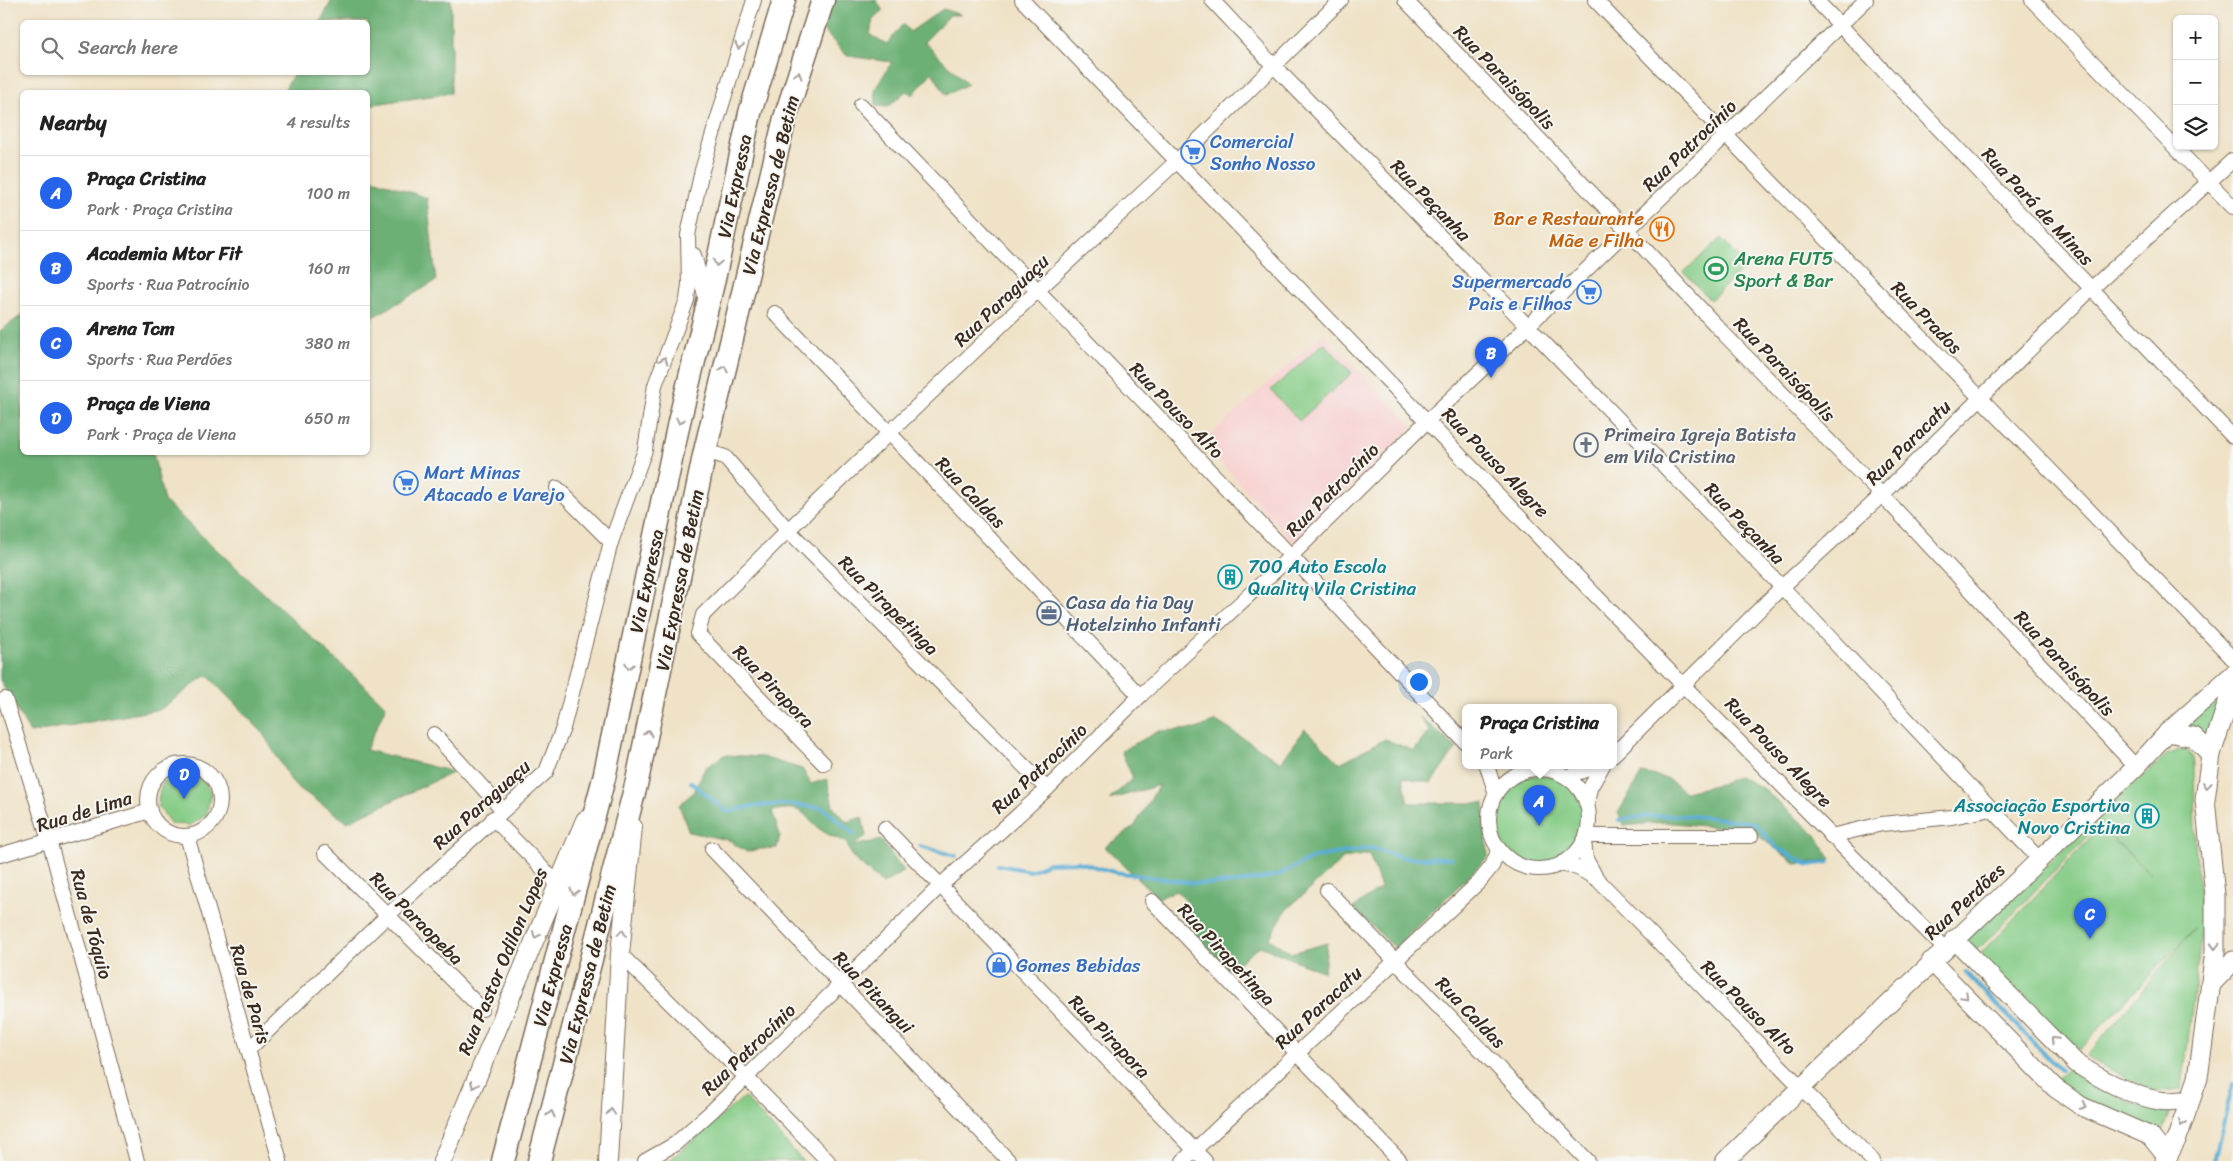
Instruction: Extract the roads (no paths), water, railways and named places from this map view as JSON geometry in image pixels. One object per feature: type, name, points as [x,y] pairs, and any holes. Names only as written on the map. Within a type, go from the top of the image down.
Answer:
[{"type":"highway","name":"Via Expressa","points":[[503,1161],[604,778],[680,422],[750,113],[784,0]]},
{"type":"highway","name":"Via Expressa de Betim","points":[[539,1161],[637,781],[704,451],[784,118],[823,0]]},
{"type":"main road","points":[[2166,1159],[2198,1078],[2215,952],[2215,895],[2205,800],[2211,754],[2233,687]]},
{"type":"main road","points":[[2168,732],[2194,737],[2211,754]]},
{"type":"main road","points":[[2210,984],[2233,961]]},
{"type":"street","points":[[708,304],[688,234],[702,170],[754,0]]},
{"type":"street","name":"Rua Pouso Alegre","points":[[1022,0],[1427,421],[1831,836],[1950,944],[2076,1063],[2090,1072],[2137,1094],[2162,1101],[2190,1100]]},
{"type":"street","name":"Rua Peçanha","points":[[1212,0],[1273,65],[1782,587],[2039,859]]},
{"type":"street","name":"Rua Paraguaçu","points":[[698,634],[702,615],[788,530],[1037,291],[1177,161],[1341,0]]},
{"type":"street","name":"Rua Paraisópolis","points":[[1405,0],[1627,230],[1724,335],[1882,495],[2136,767]]},
{"type":"street","name":"Rua Prados","points":[[1595,0],[2233,660]]},
{"type":"street","name":"Rua Pará de Minas","points":[[1816,0],[2233,437]]},
{"type":"street","name":"Rua Patrocínio","points":[[645,1161],[675,1144],[746,1077],[940,886],[1047,789],[1140,696],[1291,556],[1427,421],[1866,0]]},
{"type":"street","points":[[2032,0],[2233,207]]},
{"type":"street","name":"Rua Pouso Alto","points":[[861,105],[1291,556],[1462,739]]},
{"type":"street","name":"Rua Paracatu","points":[[1617,750],[1685,686],[1782,587],[1882,495],[2091,289],[2233,160]]},
{"type":"street","name":"Rua Paraguaçu","points":[[248,1050],[388,915],[546,772],[563,728],[611,542],[642,458],[655,385],[687,300],[689,284],[688,234]]},
{"type":"street","name":"Rua Caldas","points":[[775,313],[1140,696]]},
{"type":"street","name":"Rua Pirapetinga","points":[[704,451],[725,456],[788,530],[1047,789]]},
{"type":"street","points":[[557,488],[611,542]]},
{"type":"street","name":"Rua Pirapora","points":[[698,634],[824,764]]},
{"type":"street","name":"Rua Perdões","points":[[1725,1161],[1931,961],[2136,767],[2168,732],[2233,674]]},
{"type":"street","name":"Rua de Tóquio","points":[[5,699],[49,840],[137,1161]]},
{"type":"street","points":[[434,734],[498,814],[557,883]]},
{"type":"street","points":[[188,764],[205,770],[217,783],[220,794],[220,806],[216,817],[209,827],[199,833],[187,836],[175,835],[164,830],[155,821],[150,811],[148,799],[150,787],[156,777],[165,769],[176,765],[188,764]]},
{"type":"street","points":[[1488,769],[1496,794]]},
{"type":"street","points":[[1493,769],[1508,780]]},
{"type":"street","points":[[1566,777],[1589,769]]},
{"type":"street","points":[[1587,804],[1578,788],[1566,777],[1555,771],[1530,770],[1508,780],[1496,794],[1490,805],[1488,821],[1492,836],[1499,849],[1515,863],[1538,869],[1562,863],[1574,854],[1585,839],[1589,826],[1587,804],[1590,788],[1599,769]]},
{"type":"street","name":"Rua Pastor Odilon Lopes","points":[[442,1161],[557,883],[604,778]]},
{"type":"street","points":[[608,1161],[620,954],[637,781]]},
{"type":"street","points":[[1831,836],[1882,824],[1952,817],[1992,809]]},
{"type":"street","name":"Rua de Lima","points":[[0,855],[150,811]]},
{"type":"street","name":"Rua Pirapora","points":[[885,828],[1205,1161]]},
{"type":"street","name":"Rua de Paris","points":[[187,836],[280,1161]]},
{"type":"street","points":[[1585,839],[1751,836]]},
{"type":"street","name":"Rua Pouso Alto","points":[[1585,839],[1586,858],[1598,880]]},
{"type":"street","name":"Rua Pitangui","points":[[712,849],[1009,1161]]},
{"type":"street","name":"Rua Paracatu","points":[[1183,1161],[1479,882],[1492,866],[1499,849]]},
{"type":"street","name":"Rua Paraopeba","points":[[325,854],[482,1009]]},
{"type":"street","name":"Rua Paracatu","points":[[1479,882],[1500,869],[1515,863]]},
{"type":"street","name":"Rua Pouso Alto","points":[[1562,863],[1580,869],[1598,880],[1873,1161]]},
{"type":"street","name":"Rua Caldas","points":[[1327,890],[1588,1161]]},
{"type":"street","name":"Rua Pirapetinga","points":[[1152,901],[1295,1054],[1400,1161]]},
{"type":"street","points":[[620,954],[746,1077],[828,1161]]},
{"type":"street","points":[[1931,961],[2055,1088],[2081,1106],[2150,1136],[2166,1159]]},
{"type":"waterway","points":[[691,782],[727,812],[752,806],[786,804],[823,808],[855,835]]},
{"type":"waterway","points":[[1619,820],[1670,815],[1755,823],[1777,848],[1809,865],[1829,862]]},
{"type":"waterway","points":[[920,846],[956,856]]},
{"type":"waterway","points":[[998,865],[1030,871],[1049,863],[1078,862],[1114,872],[1201,884],[1236,883],[1276,876],[1315,857],[1372,848],[1405,858],[1451,858]]},
{"type":"waterway","points":[[1966,973],[2060,1070]]},
{"type":"waterway","points":[[2214,1161],[2233,1084]]},
{"type":"place","name":"Comercial Sonho Nosso","points":[[1193,152]]},
{"type":"place","name":"Bar e Restaurante Mãe e Filha","points":[[1662,229]]},
{"type":"place","name":"Arena FUT5 Sport & Bar","points":[[1716,269]]},
{"type":"place","name":"Supermercado Pais e Filhos","points":[[1589,292]]},
{"type":"place","name":"Academia Mtor Fit","points":[[1491,378]]},
{"type":"place","name":"Primeira Igreja Batista em Vila Cristina","points":[[1586,445]]},
{"type":"place","name":"Mart Minas Atacado e Varejo","points":[[406,483]]},
{"type":"place","name":"700 Auto Escola Quality Vila Cristina","points":[[1230,577]]},
{"type":"place","name":"Casa da tia Day Hotelzinho Infanti","points":[[1049,613]]},
{"type":"place","name":"Praça de Viena","points":[[184,799]]},
{"type":"place","name":"Associação Esportiva Novo Cristina","points":[[2147,816]]},
{"type":"place","name":"Praça Cristina","points":[[1539,826]]},
{"type":"place","name":"Arena Tcm","points":[[2090,939]]},
{"type":"place","name":"Gomes Bebidas","points":[[999,965]]}]
